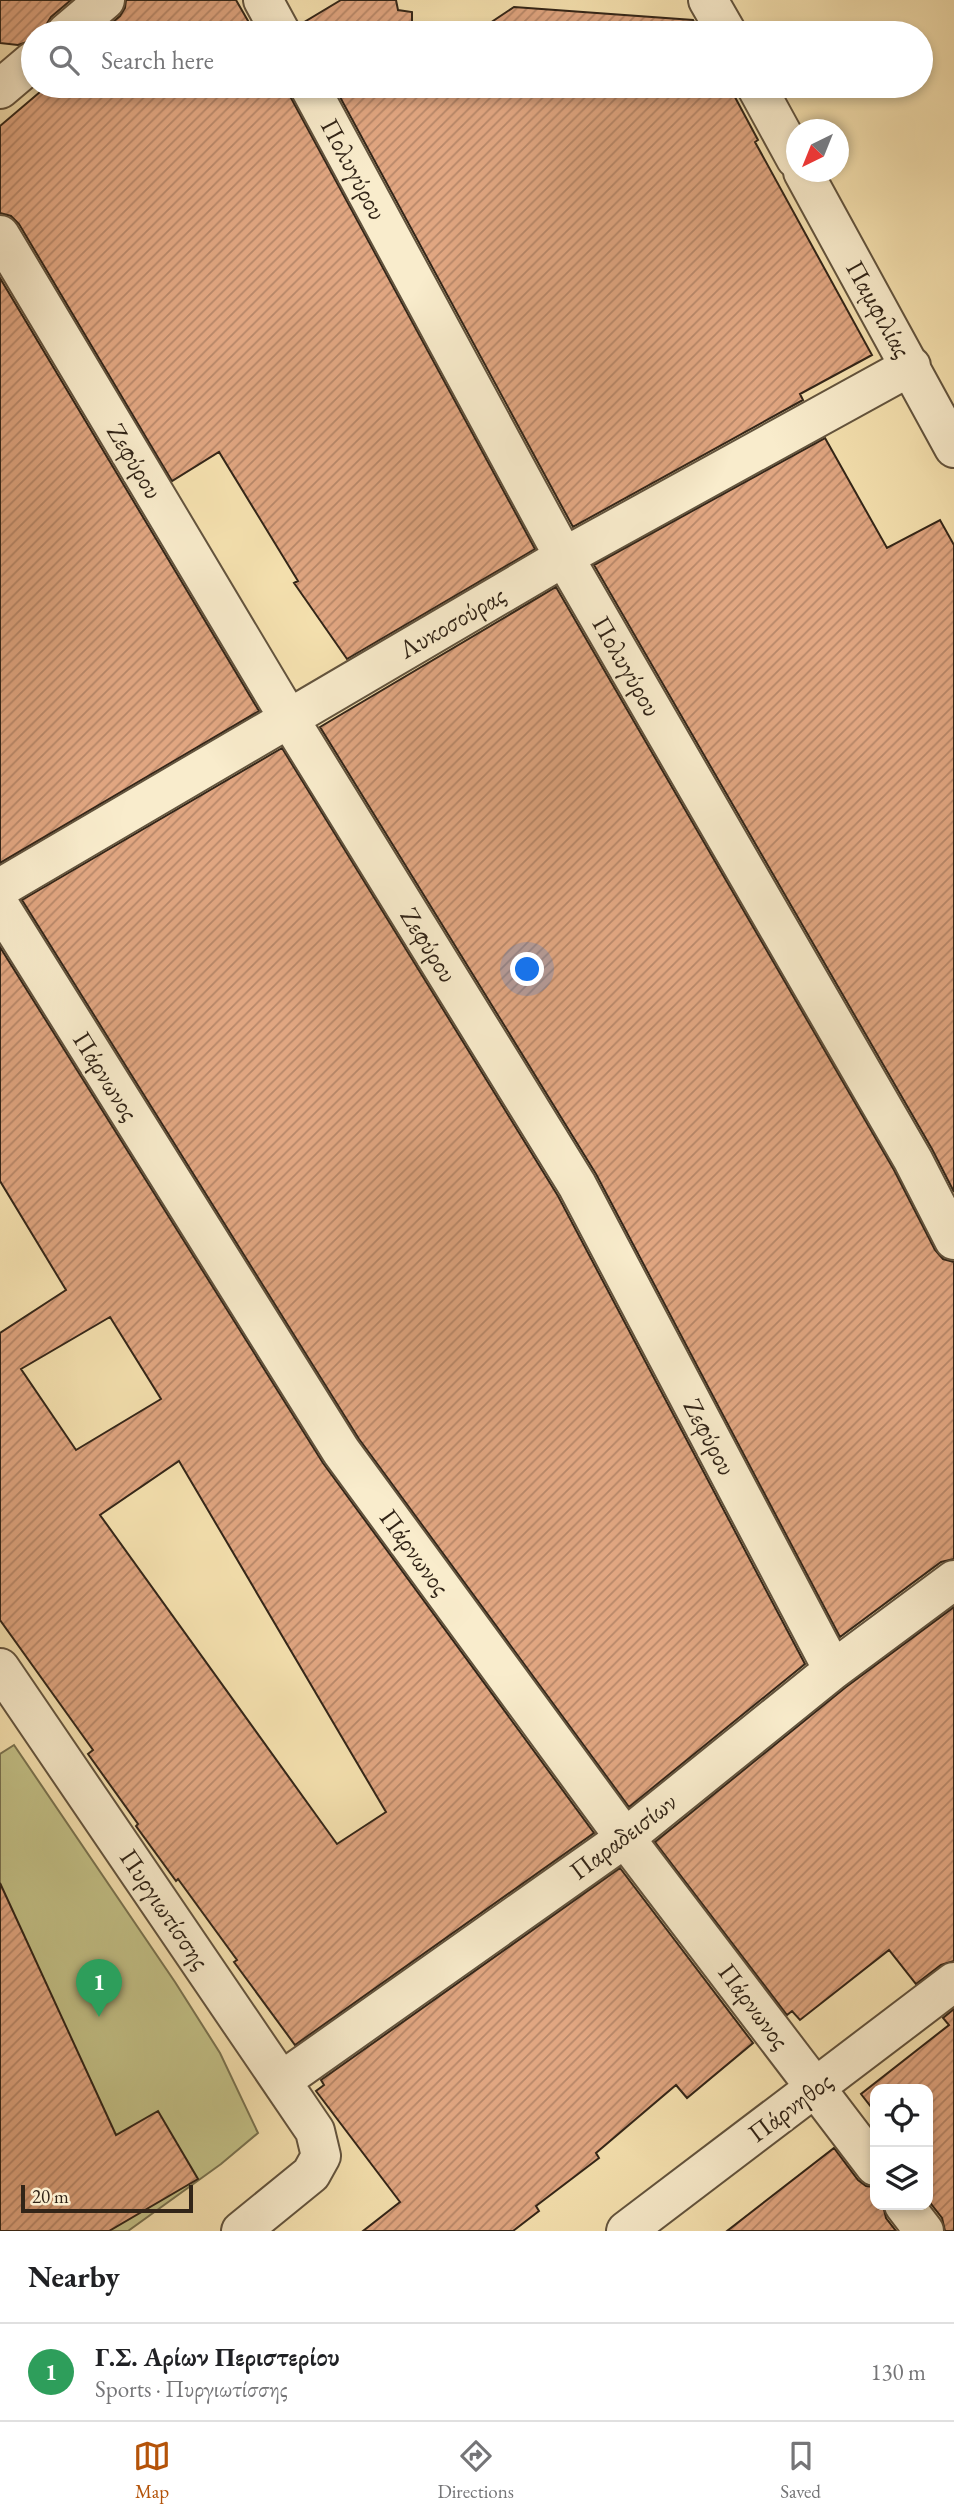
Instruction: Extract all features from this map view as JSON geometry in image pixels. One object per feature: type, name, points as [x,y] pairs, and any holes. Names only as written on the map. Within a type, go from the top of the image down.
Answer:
[{"type":"street","points":[[80,21],[105,0]]},
{"type":"street","points":[[262,0],[274,21]]},
{"type":"street","points":[[708,0],[720,21]]},
{"type":"street","points":[[0,89],[21,71]]},
{"type":"street","name":"Πολυγύρου","points":[[315,98],[564,557],[913,1160],[954,1240]]},
{"type":"street","points":[[763,98],[786,141]]},
{"type":"street","name":"Παμφιλίας","points":[[809,182],[954,448]]},
{"type":"street","name":"Ζεφύρου","points":[[0,235],[288,717],[577,1185],[833,1670]]},
{"type":"street","name":"Λυκοσούρας","points":[[0,888],[564,557],[911,366]]},
{"type":"street","name":"Πάρνωνος","points":[[0,906],[341,1451],[625,1838],[870,2159]]},
{"type":"street","name":"Παραδεισίων","points":[[283,2080],[625,1838],[833,1670],[954,1580]]},
{"type":"street","name":"Πυργιωτίσσης","points":[[0,1668],[316,2131],[321,2156],[311,2174],[241,2231]]},
{"type":"street","name":"Πάρνηθος","points":[[626,2231],[954,1982]]},
{"type":"street","points":[[908,2210],[924,2231]]},
{"type":"shaded area","points":[[14,1745],[220,2053],[258,2133],[221,2164],[128,2231],[0,2231],[0,1754]]},
{"type":"building","points":[[0,0],[71,0],[48,21],[21,21],[21,44],[0,43]]},
{"type":"building","points":[[126,0],[236,0],[248,21],[114,21],[125,8]]},
{"type":"building","points":[[341,0],[396,0],[398,10],[412,12],[412,21],[306,21]]},
{"type":"building","points":[[514,7],[694,21],[493,21]]},
{"type":"building","points":[[33,98],[291,98],[535,549],[347,659],[294,583],[298,581],[219,452],[172,481],[19,224],[11,216],[0,213],[0,126]]},
{"type":"building","points":[[341,98],[735,98],[758,140],[755,142],[872,355],[800,394],[803,400],[573,527]]},
{"type":"building","points":[[0,278],[259,711],[0,863]]},
{"type":"building","points":[[825,438],[887,548],[940,520],[954,545],[954,1192],[932,1149],[594,565]]},
{"type":"building","points":[[556,587],[894,1170],[935,1250],[943,1259],[954,1262],[954,1559],[941,1562],[840,1637],[596,1174],[320,727]]},
{"type":"building","points":[[282,748],[558,1196],[805,1664],[629,1807],[359,1439],[22,900]]},
{"type":"building","points":[[0,947],[323,1463],[594,1833],[295,2045],[234,1962],[237,1960],[136,1826],[138,1824],[88,1754],[93,1750],[0,1620],[0,1333],[66,1290],[0,1181]],"holes":[[[110,1317],[161,1399],[76,1450],[21,1369]],[[179,1461],[386,1812],[337,1844],[100,1515]]]},
{"type":"building","points":[[954,1607],[954,1961],[941,1965],[916,1984],[889,1950],[800,2020],[792,2011],[787,2015],[655,1842],[846,1687]]},
{"type":"building","points":[[620,1868],[753,2043],[687,2098],[676,2085],[596,2153],[599,2158],[536,2206],[539,2211],[513,2231],[363,2231],[400,2202],[316,2091],[324,2085],[321,2080]]},
{"type":"building","points":[[0,1883],[116,2135],[158,2111],[198,2179],[109,2231],[0,2231]]},
{"type":"building","points":[[954,2009],[954,2231],[945,2231],[942,2218],[933,2206],[933,2084],[874,2084],[949,2025],[943,2018]]},
{"type":"building","points":[[870,2087],[870,2106],[861,2094]]},
{"type":"building","points":[[834,2148],[858,2180],[870,2186],[870,2210],[884,2210],[886,2218],[896,2231],[727,2231]]},
{"type":"place","name":"Γ.Σ. Αρίων Περιστερίου","points":[[99,2017]]}]
